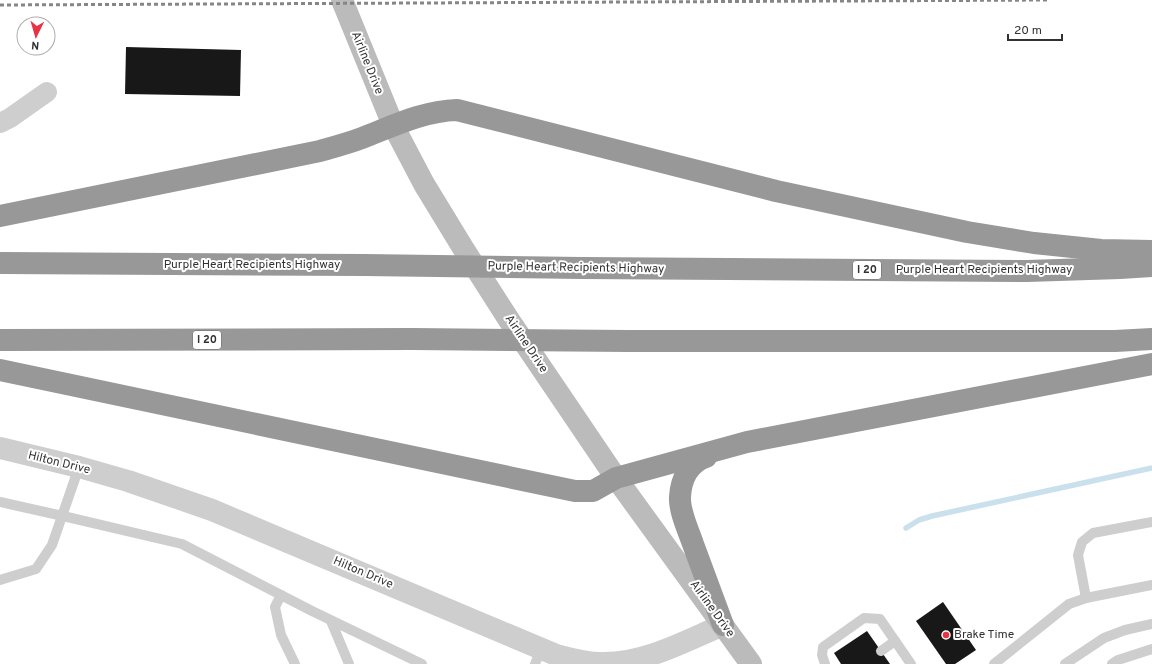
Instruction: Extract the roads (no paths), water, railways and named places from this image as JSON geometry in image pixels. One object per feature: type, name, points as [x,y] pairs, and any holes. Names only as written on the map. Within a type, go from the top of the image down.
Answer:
[{"type":"highway","points":[[0,216],[320,151],[361,138],[428,113],[445,110],[457,110],[776,191],[952,228],[1034,243],[1101,250],[1152,252]]},
{"type":"highway","name":"Purple Heart Recipients Highway","points":[[0,263],[1027,271],[1152,266]]},
{"type":"highway","name":"I 20","points":[[0,340],[413,339],[629,341],[1115,341],[1152,339]]},
{"type":"highway","points":[[0,370],[575,491],[593,491],[616,478],[747,442],[1152,364]]},
{"type":"highway","points":[[723,625],[684,516],[680,499],[685,474],[694,464],[704,457],[747,442]]},
{"type":"main road","name":"Airline Drive","points":[[342,0],[393,125],[424,184],[463,248],[509,320],[616,478],[751,664]]},
{"type":"street","points":[[0,123],[10,118],[47,92]]},
{"type":"street","name":"Hilton Drive","points":[[0,448],[79,467],[128,481],[220,513],[538,657],[556,655],[602,664],[623,662],[662,651],[723,625]]},
{"type":"lane","points":[[0,580],[36,569],[52,545],[79,467]]},
{"type":"lane","points":[[0,502],[182,544],[281,595],[422,664]]},
{"type":"lane","points":[[1086,598],[1078,555],[1082,542],[1093,533],[1152,522]]},
{"type":"lane","points":[[994,664],[1069,604],[1086,598],[1152,585]]},
{"type":"lane","points":[[281,595],[275,607],[282,635],[295,664]]},
{"type":"lane","points":[[825,664],[822,655],[823,647],[864,618],[880,619],[895,641],[907,663]]},
{"type":"lane","points":[[331,620],[350,664]]},
{"type":"lane","points":[[1065,664],[1104,638],[1125,630],[1152,624]]},
{"type":"lane","points":[[881,651],[895,641]]},
{"type":"lane","points":[[1112,664],[1118,660],[1152,649]]},
{"type":"lane","points":[[394,651],[401,664]]},
{"type":"waterway","points":[[906,528],[919,520],[932,516],[1152,468]]},
{"type":"railway","points":[[0,5],[1049,0]]},
{"type":"place","name":"Brake Time","points":[[946,635]]}]
